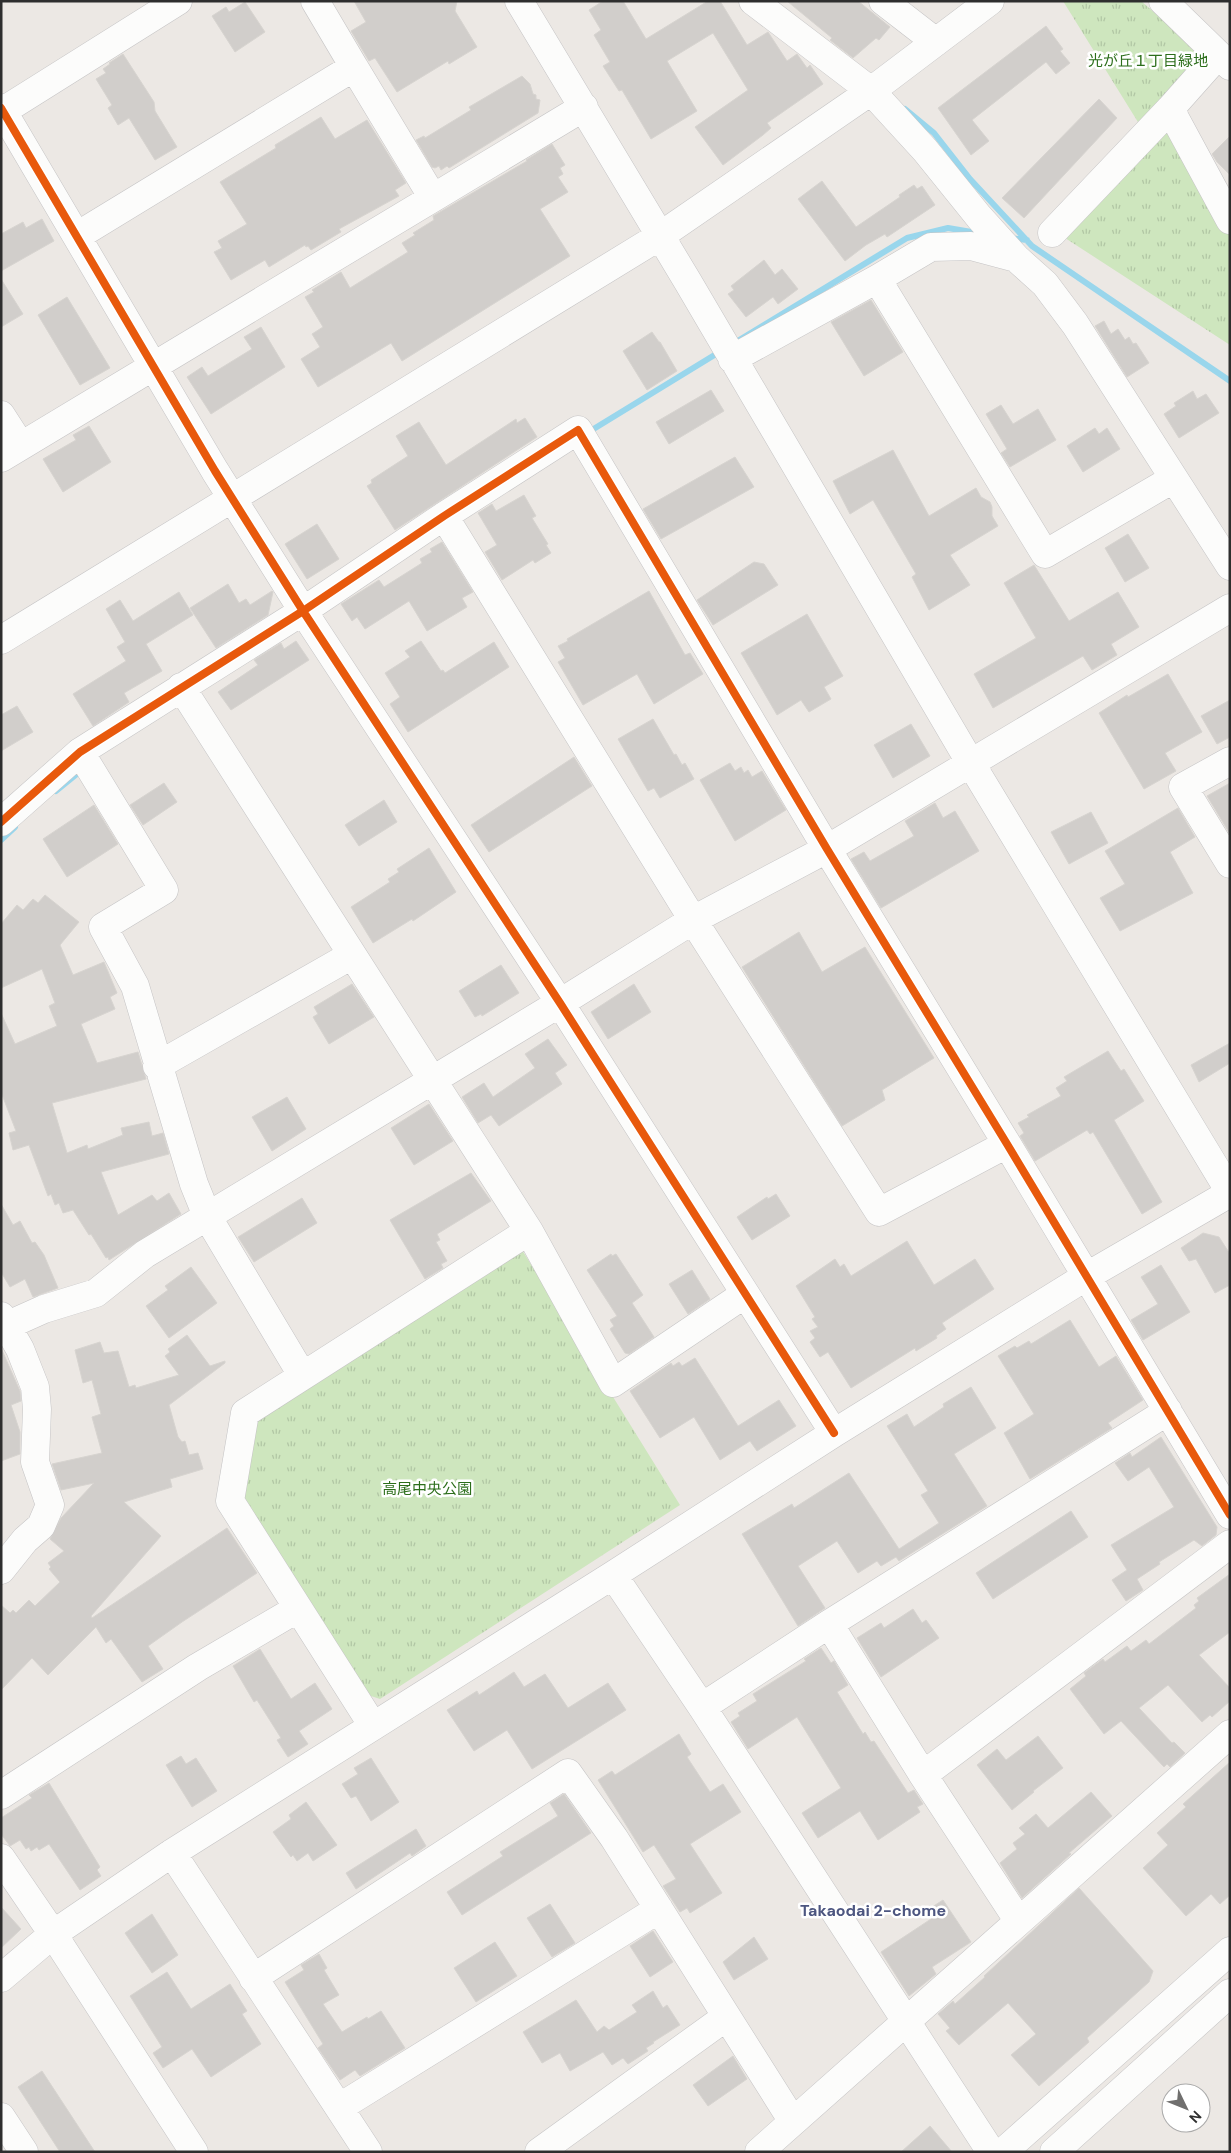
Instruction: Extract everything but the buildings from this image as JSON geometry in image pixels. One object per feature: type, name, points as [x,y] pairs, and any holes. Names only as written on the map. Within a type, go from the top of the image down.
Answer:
[{"type":"street","points":[[178,1],[2,109],[232,499],[303,611],[560,1003],[834,1432]]},
{"type":"street","points":[[315,1],[433,198]]},
{"type":"street","points":[[1,1978],[53,1934],[172,1852],[613,1575],[834,1432],[1087,1276],[1230,1193],[970,762],[584,107],[519,1]]},
{"type":"street","points":[[753,1],[875,88],[979,217],[1016,258],[1045,284],[1075,324],[1230,566]]},
{"type":"street","points":[[883,1],[936,42]]},
{"type":"street","points":[[1,640],[660,236],[875,88],[990,1]]},
{"type":"street","points":[[1052,233],[1170,109],[1224,60],[1177,5]]},
{"type":"street","points":[[77,236],[354,67]]},
{"type":"street","points":[[1,415],[11,452],[584,107]]},
{"type":"street","points":[[1170,109],[1230,220]]},
{"type":"street","points":[[732,360],[931,247],[971,246],[1016,258]]},
{"type":"street","points":[[877,279],[1045,554],[1173,479]]},
{"type":"street","points":[[1,822],[80,752],[303,611],[444,516],[578,430],[827,849],[1230,1514]]},
{"type":"street","points":[[444,516],[693,920],[879,1212],[1007,1144]]},
{"type":"street","points":[[1,1570],[25,1540],[42,1526],[50,1505],[35,1462],[37,1409],[35,1387],[20,1349],[4,1321],[96,1293],[144,1254],[432,1081],[693,920],[827,849],[1230,608]]},
{"type":"street","points":[[181,687],[529,1231],[613,1383],[745,1294]]},
{"type":"street","points":[[80,752],[164,890],[103,927],[135,986],[157,1066],[194,1184],[207,1216],[302,1375]]},
{"type":"street","points":[[1230,761],[1183,787],[1230,864]]},
{"type":"street","points":[[157,1066],[352,955]]},
{"type":"street","points":[[373,1726],[230,1501],[245,1413],[529,1231]]},
{"type":"street","points":[[702,1707],[829,1624],[1168,1411]]},
{"type":"street","points":[[923,1775],[1230,1544]]},
{"type":"street","points":[[613,1575],[907,2020],[990,2152]]},
{"type":"street","points":[[1,1795],[198,1667],[297,1609]]},
{"type":"street","points":[[829,1624],[923,1775],[1018,1920]]},
{"type":"street","points":[[759,2152],[792,2120],[1230,1734]]},
{"type":"street","points":[[253,1978],[568,1773],[614,1838],[792,2120]]},
{"type":"street","points":[[172,1852],[368,2152]]},
{"type":"street","points":[[1,1858],[53,1934],[194,2152]]},
{"type":"street","points":[[340,2107],[659,1909]]},
{"type":"street","points":[[1003,2152],[1230,1951]]},
{"type":"street","points":[[1054,2152],[1230,1993]]},
{"type":"street","points":[[539,2152],[726,2017]]},
{"type":"street","points":[[1,2117],[24,2152]]},
{"type":"green space","name":"光が丘１丁目緑地","points":[[1063,1],[1141,1],[1208,59],[1141,127]]},
{"type":"green space","points":[[1167,128],[1230,235],[1230,345],[1062,236]]},
{"type":"green space","name":"高尾中央公園","points":[[522,1250],[680,1505],[380,1699],[368,1695],[239,1496],[253,1421]]},
{"type":"waterway","points":[[905,109],[934,133],[970,179],[1032,246],[1230,381]]},
{"type":"waterway","points":[[736,342],[907,238],[948,228],[983,234]]},
{"type":"waterway","points":[[1010,238],[1027,240]]},
{"type":"waterway","points":[[587,433],[721,351]]},
{"type":"waterway","points":[[56,791],[83,769]]},
{"type":"waterway","points":[[1,840],[15,827]]},
{"type":"cycle path","points":[[1,108],[215,471],[303,611],[560,1003],[834,1433]]},
{"type":"cycle path","points":[[1,822],[80,752],[303,611],[444,516],[578,430],[827,849],[1230,1515]]},
{"type":"district","name":"Takaodai 2-chome","points":[[873,1910]]}]
